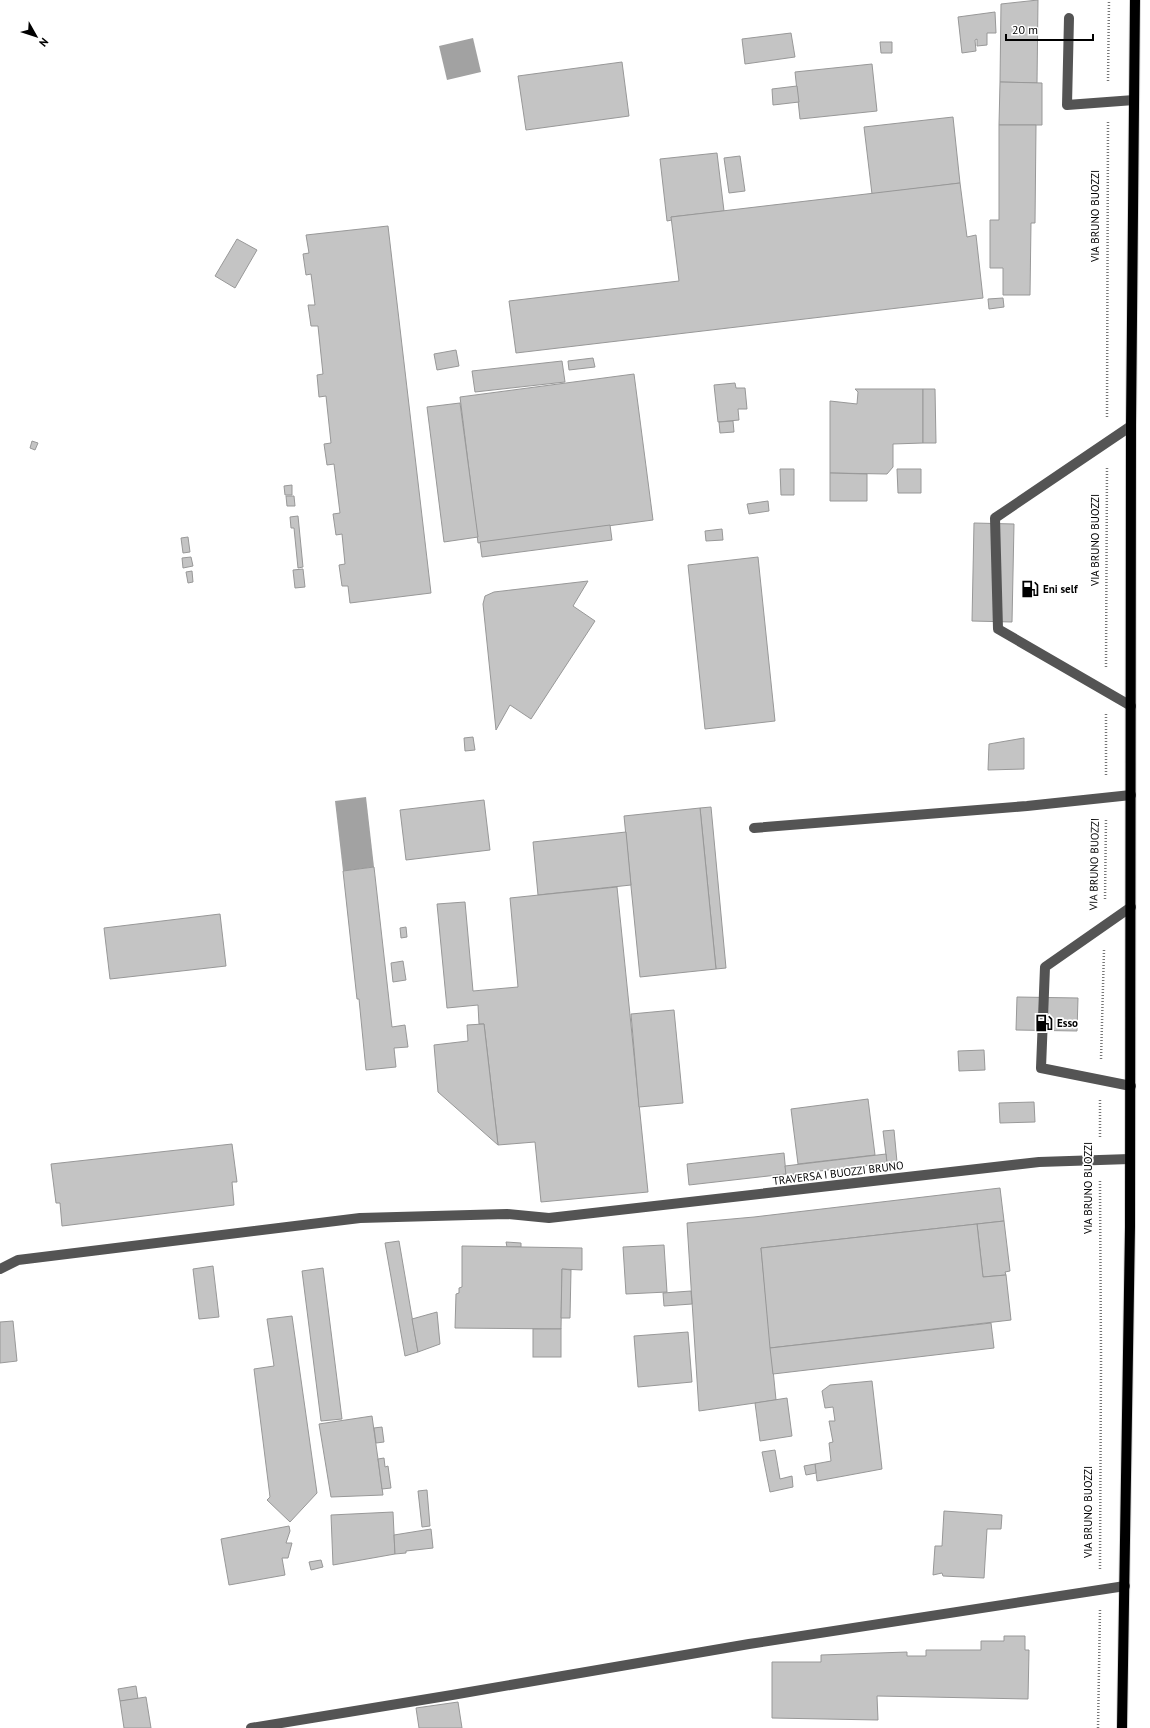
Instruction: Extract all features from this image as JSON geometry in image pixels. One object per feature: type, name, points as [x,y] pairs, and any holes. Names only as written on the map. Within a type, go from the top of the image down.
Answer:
[{"type":"main road","points":[[1122,1728],[1131,1086],[1131,426],[1135,0]]},
{"type":"street","points":[[1070,18],[1067,106],[1134,100]]},
{"type":"street","points":[[1131,426],[995,518],[998,629],[1131,706]]},
{"type":"street","points":[[754,828],[1027,806],[1130,795]]},
{"type":"street","points":[[1131,907],[1045,967],[1042,1060],[1042,1068],[1131,1086]]},
{"type":"street","name":"TRAVERSA I BUOZZI BRUNO","points":[[0,1269],[18,1260],[360,1218],[507,1214],[549,1218],[1039,1162],[1130,1159]]},
{"type":"street","points":[[251,1728],[452,1696],[749,1644],[1125,1586]]},
{"type":"path","name":"VIA BRUNO BUOZZI","points":[[1098,1728],[1101,1368],[1100,1080],[1105,925],[1109,0]]},
{"type":"shaded area","points":[[473,38],[481,72],[447,80],[439,46]]},
{"type":"shaded area","points":[[366,797],[374,867],[343,871],[335,801]]},
{"type":"building","points":[[1038,0],[1037,83],[1000,82],[1001,4]]},
{"type":"building","points":[[995,12],[996,33],[987,33],[987,45],[977,46],[977,39],[975,40],[976,51],[962,53],[958,17]]},
{"type":"building","points":[[791,33],[795,57],[745,64],[742,39]]},
{"type":"building","points":[[880,42],[892,42],[892,53],[881,53]]},
{"type":"building","points":[[622,62],[629,116],[526,130],[518,76]]},
{"type":"building","points":[[872,64],[877,111],[800,119],[795,72]]},
{"type":"building","points":[[1000,82],[1042,83],[1042,125],[999,125]]},
{"type":"building","points":[[797,86],[799,102],[773,105],[772,89]]},
{"type":"building","points":[[953,117],[960,183],[872,194],[864,127]]},
{"type":"building","points":[[999,125],[1036,125],[1035,223],[1031,223],[1030,295],[1003,295],[1003,268],[990,268],[990,220],[999,220]]},
{"type":"building","points":[[717,153],[724,211],[671,217],[672,220],[667,221],[660,159]]},
{"type":"building","points":[[740,156],[745,191],[729,193],[724,158]]},
{"type":"building","points":[[960,183],[967,237],[976,235],[983,298],[516,353],[509,301],[679,281],[671,217]]},
{"type":"building","points":[[388,226],[431,593],[350,603],[348,586],[342,586],[339,565],[345,564],[342,534],[336,535],[333,514],[340,513],[334,464],[327,465],[324,444],[331,443],[326,396],[319,397],[317,375],[323,374],[318,326],[311,326],[308,305],[315,305],[311,274],[306,275],[303,254],[309,253],[306,235]]},
{"type":"building","points":[[237,239],[257,250],[235,288],[215,276]]},
{"type":"building","points":[[1003,298],[1004,307],[989,309],[988,299]]},
{"type":"building","points":[[456,350],[459,366],[437,370],[434,354]]},
{"type":"building","points":[[593,358],[595,367],[569,370],[568,361]]},
{"type":"building","points":[[562,361],[565,382],[475,392],[472,371]]},
{"type":"building","points":[[634,374],[653,520],[478,543],[460,397]]},
{"type":"building","points":[[735,383],[736,388],[745,388],[747,409],[738,409],[739,420],[718,422],[714,385]]},
{"type":"building","points":[[855,389],[923,389],[923,443],[893,444],[893,467],[887,474],[830,473],[830,401],[857,404],[858,392]]},
{"type":"building","points":[[923,389],[935,389],[936,443],[923,443]]},
{"type":"building","points":[[460,403],[478,537],[444,542],[427,407]]},
{"type":"building","points":[[733,421],[734,432],[720,433],[719,422]]},
{"type":"building","points":[[32,441],[38,443],[35,450],[30,448]]},
{"type":"building","points":[[780,469],[794,469],[794,495],[781,495]]},
{"type":"building","points":[[897,469],[921,469],[921,493],[898,493]]},
{"type":"building","points":[[830,473],[867,474],[867,501],[830,501]]},
{"type":"building","points":[[292,485],[292,495],[285,495],[284,486]]},
{"type":"building","points":[[286,496],[294,496],[295,506],[287,506]]},
{"type":"building","points":[[768,501],[769,511],[749,514],[747,504]]},
{"type":"building","points":[[298,516],[303,567],[298,568],[294,528],[291,528],[290,517]]},
{"type":"building","points":[[974,523],[1014,524],[1012,622],[972,621]]},
{"type":"building","points":[[610,525],[612,540],[482,557],[480,542]]},
{"type":"building","points":[[722,529],[723,540],[706,541],[705,531]]},
{"type":"building","points":[[188,537],[190,552],[183,553],[181,538]]},
{"type":"building","points":[[191,557],[193,566],[183,568],[182,558]]},
{"type":"building","points":[[758,557],[775,721],[705,729],[688,565]]},
{"type":"building","points":[[303,569],[305,587],[295,588],[293,570]]},
{"type":"building","points":[[192,571],[193,582],[188,583],[186,572]]},
{"type":"building","points":[[588,581],[573,606],[595,621],[531,719],[510,705],[496,730],[483,604],[485,596],[494,592]]},
{"type":"building","points":[[473,737],[475,750],[465,751],[464,738]]},
{"type":"building","points":[[1024,738],[1024,769],[988,770],[989,744]]},
{"type":"building","points":[[484,800],[490,850],[406,860],[400,810]]},
{"type":"building","points":[[711,807],[726,968],[716,969],[700,808]]},
{"type":"building","points":[[700,808],[716,969],[640,977],[624,816]]},
{"type":"building","points":[[626,832],[631,885],[538,895],[533,842]]},
{"type":"building","points":[[374,867],[392,1027],[405,1025],[408,1047],[394,1048],[396,1067],[366,1070],[343,871]]},
{"type":"building","points":[[617,887],[648,1192],[541,1202],[535,1142],[498,1145],[484,1024],[479,1024],[478,1005],[447,1008],[437,904],[465,902],[473,991],[518,987],[510,898]]},
{"type":"building","points":[[220,914],[226,966],[110,979],[104,928]]},
{"type":"building","points":[[406,927],[407,937],[401,938],[400,928]]},
{"type":"building","points":[[403,961],[406,980],[393,982],[391,963]]},
{"type":"building","points":[[1017,997],[1078,998],[1077,1031],[1016,1030]]},
{"type":"building","points":[[674,1010],[683,1103],[639,1107],[631,1014]]},
{"type":"building","points":[[484,1024],[498,1145],[438,1092],[434,1045],[468,1041],[467,1025]]},
{"type":"building","points":[[984,1050],[985,1070],[959,1071],[958,1051]]},
{"type":"building","points":[[868,1099],[875,1155],[798,1164],[791,1109]]},
{"type":"building","points":[[1034,1102],[1035,1122],[1000,1123],[999,1103]]},
{"type":"building","points":[[894,1130],[897,1162],[887,1163],[883,1131]]},
{"type":"building","points":[[232,1144],[237,1182],[232,1182],[234,1205],[62,1226],[60,1203],[56,1203],[51,1164]]},
{"type":"building","points":[[784,1153],[786,1174],[689,1185],[687,1164]]},
{"type":"building","points":[[886,1154],[887,1163],[786,1175],[785,1166]]},
{"type":"building","points":[[1000,1188],[1004,1221],[761,1248],[776,1400],[699,1411],[687,1223],[754,1217]]},
{"type":"building","points":[[1004,1221],[1010,1271],[1005,1272],[1006,1275],[983,1277],[977,1224]]},
{"type":"building","points":[[977,1224],[983,1277],[1006,1275],[1011,1320],[770,1348],[761,1248]]},
{"type":"building","points":[[399,1241],[418,1352],[405,1356],[385,1243]]},
{"type":"building","points":[[506,1242],[521,1243],[521,1247],[507,1247]]},
{"type":"building","points":[[664,1245],[667,1292],[626,1294],[623,1247]]},
{"type":"building","points":[[462,1246],[582,1248],[582,1270],[562,1269],[561,1329],[455,1328],[456,1294],[459,1293],[459,1288],[462,1287]]},
{"type":"building","points":[[213,1266],[219,1317],[199,1319],[193,1269]]},
{"type":"building","points":[[323,1268],[342,1419],[321,1421],[302,1271]]},
{"type":"building","points":[[562,1269],[571,1270],[570,1318],[561,1318]]},
{"type":"building","points":[[691,1291],[692,1304],[664,1306],[663,1293]]},
{"type":"building","points":[[437,1312],[440,1344],[418,1352],[412,1319]]},
{"type":"building","points":[[292,1316],[317,1493],[290,1522],[267,1500],[270,1497],[254,1369],[274,1366],[267,1319]]},
{"type":"building","points":[[13,1321],[17,1361],[0,1363],[0,1322]]},
{"type":"building","points":[[991,1323],[994,1348],[773,1374],[770,1348]]},
{"type":"building","points":[[533,1329],[561,1329],[561,1357],[533,1357]]},
{"type":"building","points":[[688,1332],[692,1382],[638,1387],[634,1336]]},
{"type":"building","points":[[872,1381],[882,1469],[817,1481],[815,1464],[831,1461],[829,1443],[833,1442],[829,1421],[835,1421],[833,1407],[825,1408],[822,1391],[830,1385]]},
{"type":"building","points":[[787,1398],[792,1436],[760,1441],[755,1403]]},
{"type":"building","points":[[372,1416],[383,1495],[331,1497],[319,1424]]},
{"type":"building","points":[[382,1427],[384,1442],[376,1443],[374,1428]]},
{"type":"building","points":[[775,1450],[780,1479],[792,1476],[793,1487],[770,1492],[762,1452]]},
{"type":"building","points":[[384,1458],[385,1467],[388,1466],[391,1488],[382,1489],[378,1459]]},
{"type":"building","points":[[815,1464],[816,1473],[806,1475],[804,1466]]},
{"type":"building","points":[[427,1490],[430,1526],[422,1527],[418,1491]]},
{"type":"building","points":[[944,1511],[1002,1515],[1001,1529],[987,1529],[984,1578],[943,1576],[942,1573],[933,1575],[935,1546],[942,1546]]},
{"type":"building","points":[[393,1512],[395,1554],[333,1565],[331,1515]]},
{"type":"building","points":[[289,1526],[290,1531],[286,1543],[292,1543],[288,1558],[282,1558],[285,1575],[229,1585],[221,1539]]},
{"type":"building","points":[[431,1529],[433,1548],[406,1551],[406,1553],[395,1554],[394,1535]]},
{"type":"building","points":[[321,1560],[323,1567],[311,1570],[309,1562]]},
{"type":"building","points":[[1004,1636],[1025,1636],[1025,1650],[1029,1650],[1028,1699],[877,1696],[878,1720],[772,1718],[772,1662],[821,1662],[821,1655],[907,1652],[907,1656],[926,1656],[926,1650],[981,1650],[981,1641],[1004,1641]]},
{"type":"building","points":[[136,1686],[138,1699],[120,1701],[118,1689]]},
{"type":"building","points":[[146,1697],[151,1728],[124,1728],[120,1701]]},
{"type":"building","points":[[458,1702],[462,1728],[419,1728],[416,1708]]},
{"type":"place","name":"Eni self","points":[[1030,589]]},
{"type":"place","name":"Esso","points":[[1044,1023]]}]
